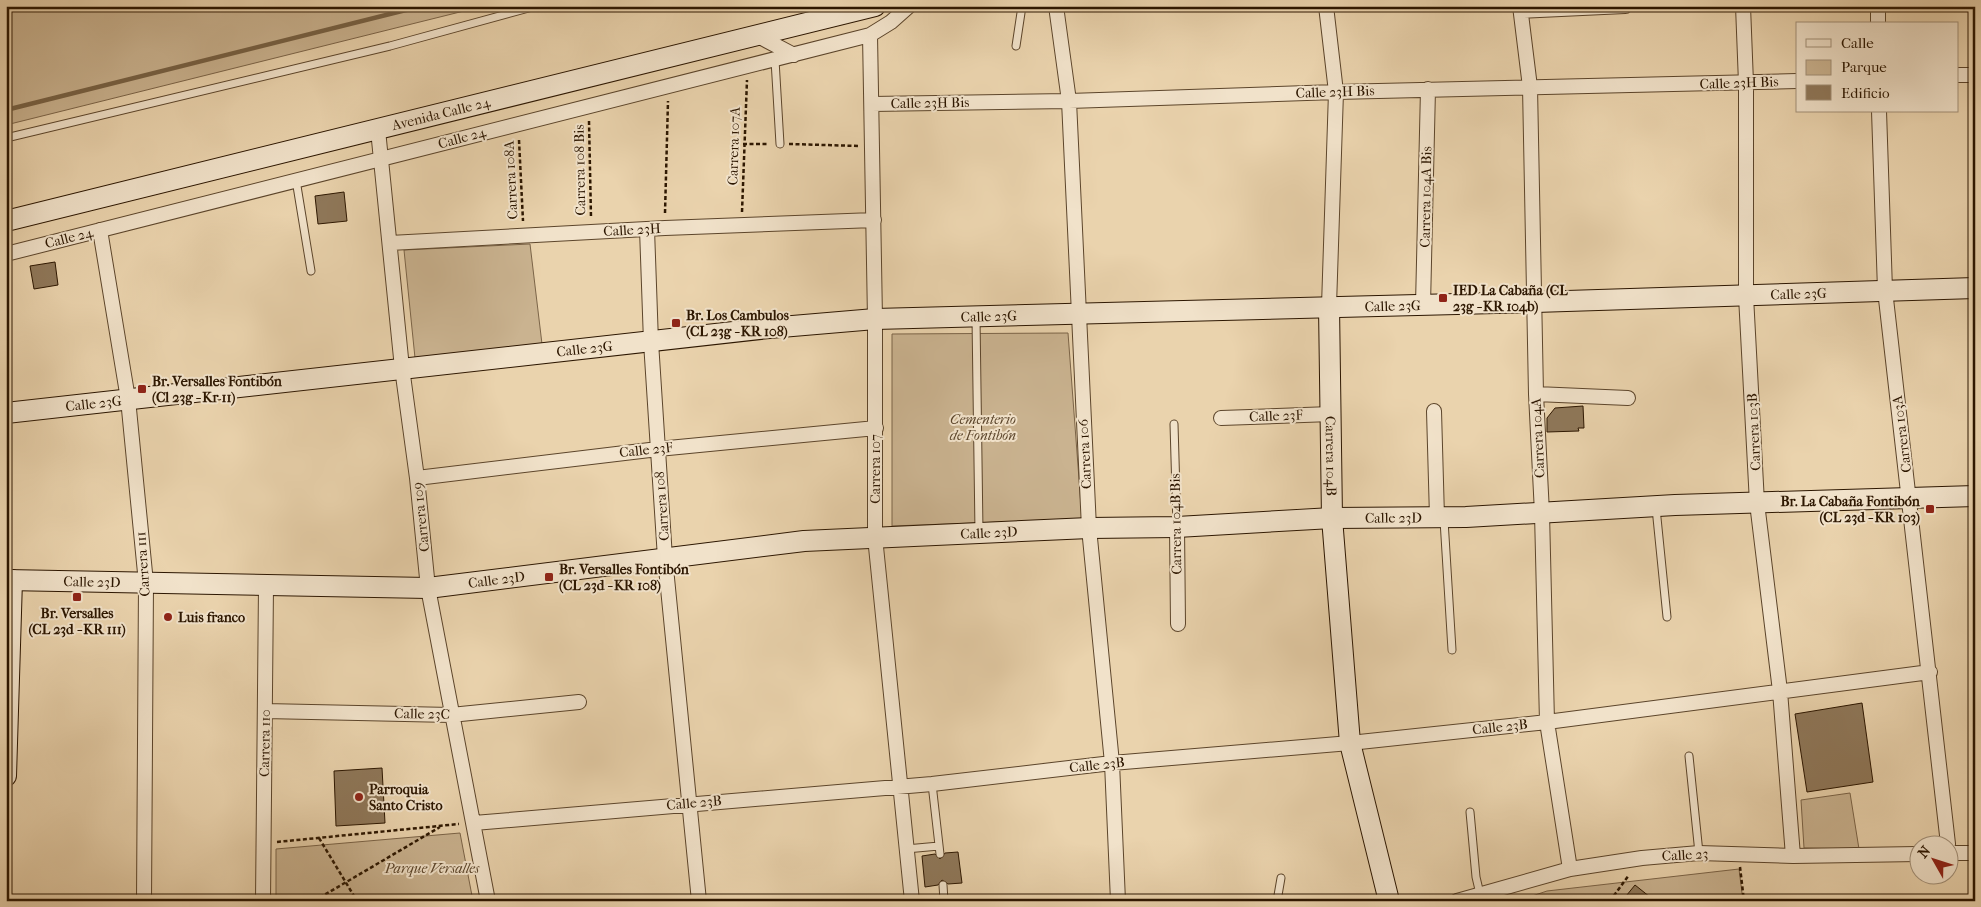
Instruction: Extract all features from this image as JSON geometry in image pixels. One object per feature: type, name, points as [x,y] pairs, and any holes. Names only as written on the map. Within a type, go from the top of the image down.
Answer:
[{"type":"street","name":"Avenida Calle 24","points":[[6,221],[874,6]]},
{"type":"street","name":"Calle 24","points":[[6,254],[870,35],[891,22],[909,6]]},
{"type":"street","name":"Carrera 106","points":[[1056,6],[1069,101],[1088,528],[1112,763],[1118,901]]},
{"type":"street","name":"Carrera 104B","points":[[1326,6],[1336,92],[1329,306],[1332,518],[1350,743],[1389,901]]},
{"type":"street","points":[[1520,9],[1624,6]]},
{"type":"street","name":"Carrera 103B","points":[[1743,6],[1746,83],[1746,296],[1758,503],[1780,691],[1793,856]]},
{"type":"street","points":[[1878,6],[1878,22]]},
{"type":"street","name":"Carrera 104A","points":[[1520,9],[1530,87],[1536,394],[1542,513],[1547,722],[1570,869]]},
{"type":"street","points":[[756,35],[794,55]]},
{"type":"street","name":"Carrera 107","points":[[870,35],[875,320],[875,537],[912,901]]},
{"type":"street","points":[[1958,75],[1975,75]]},
{"type":"street","name":"Calle 23H Bis","points":[[872,104],[1069,101],[1336,92],[1796,81]]},
{"type":"street","name":"Carrera 104A Bis","points":[[1423,305],[1428,90]]},
{"type":"street","name":"Carrera 103A","points":[[1879,112],[1885,290],[1947,834]]},
{"type":"street","name":"Carrera 109","points":[[378,130],[402,368],[417,478],[428,588],[488,901]]},
{"type":"street","name":"Calle 23H","points":[[390,243],[665,228],[874,220]]},
{"type":"street","name":"Carrera 108","points":[[647,229],[665,558],[699,901]]},
{"type":"street","name":"Carrera 111","points":[[100,230],[128,399],[146,583],[144,901]]},
{"type":"street","name":"Calle 23G","points":[[6,413],[769,328],[875,320],[1975,288]]},
{"type":"street","points":[[1536,394],[1628,398]]},
{"type":"street","points":[[1434,411],[1440,517]]},
{"type":"street","name":"Calle 23F","points":[[1221,418],[1331,414]]},
{"type":"street","name":"Calle 23F","points":[[417,478],[658,449],[876,428]]},
{"type":"street","name":"Calle 23D","points":[[9,580],[428,588],[804,541],[1088,528],[1177,527],[1332,518],[1440,517],[1656,506],[1975,496]]},
{"type":"street","name":"Carrera 104B Bis","points":[[1177,527],[1178,624]]},
{"type":"street","points":[[6,776],[9,580]]},
{"type":"street","name":"Carrera 110","points":[[263,901],[266,586]]},
{"type":"street","name":"Calle 23B","points":[[474,823],[900,785],[932,784],[1112,763],[1350,743],[1547,722],[1930,672]]},
{"type":"street","name":"Calle 23C","points":[[265,711],[451,715],[579,702]]},
{"type":"street","name":"Calle 23","points":[[1457,901],[1570,869],[1642,858],[1699,853],[1793,856],[1908,854]]},
{"type":"street","points":[[1958,853],[1975,853]]},
{"type":"lane","points":[[6,138],[390,46],[536,6]]},
{"type":"lane","points":[[1016,46],[1022,6]]},
{"type":"lane","points":[[774,60],[780,144]]},
{"type":"lane","points":[[296,180],[311,271]]},
{"type":"lane","points":[[976,316],[979,533]]},
{"type":"lane","name":"Carrera 104B Bis","points":[[1174,424],[1177,527]]},
{"type":"lane","points":[[1656,506],[1667,617]]},
{"type":"lane","points":[[1440,517],[1452,650]]},
{"type":"lane","points":[[1689,756],[1699,853]]},
{"type":"lane","points":[[932,784],[940,854]]},
{"type":"lane","points":[[1470,812],[1476,877],[1480,894]]},
{"type":"lane","points":[[906,849],[939,846]]},
{"type":"lane","points":[[1277,901],[1281,878]]},
{"type":"lane","points":[[943,885],[944,901]]},
{"type":"path","name":"Carrera 107A","points":[[742,226],[743,144],[748,66]]},
{"type":"path","points":[[665,228],[668,87]]},
{"type":"path","name":"Carrera 108 Bis","points":[[588,107],[592,232]]},
{"type":"path","name":"Carrera 108A","points":[[518,123],[523,236]]},
{"type":"path","points":[[743,144],[873,146]]},
{"type":"path","points":[[264,843],[474,823]]},
{"type":"path","points":[[314,901],[441,826]]},
{"type":"path","points":[[319,838],[357,901]]},
{"type":"path","points":[[1739,854],[1744,901]]},
{"type":"path","points":[[1611,900],[1642,858]]},
{"type":"green space","points":[[6,6],[484,6],[6,125]]},
{"type":"green space","points":[[530,244],[542,344],[415,358],[404,250]]},
{"type":"green space","name":"Cementerio de Fontibón","points":[[1068,333],[1082,519],[892,526],[892,334]]},
{"type":"green space","points":[[1850,793],[1859,849],[1804,848],[1801,800]]},
{"type":"green space","name":"Parque Versalles","points":[[460,833],[473,901],[276,901],[276,849]]},
{"type":"green space","points":[[1739,869],[1743,901],[1517,901],[1547,891]]},
{"type":"building","points":[[344,192],[347,221],[318,224],[315,196]]},
{"type":"building","points":[[55,262],[58,285],[34,289],[30,266]]},
{"type":"building","points":[[1583,406],[1584,428],[1578,428],[1579,431],[1547,432],[1547,418],[1555,408]]},
{"type":"building","points":[[1862,703],[1873,782],[1807,792],[1795,714]]},
{"type":"building","name":"Parroquia Santo Cristo","points":[[382,768],[385,823],[336,826],[334,771]]},
{"type":"building","points":[[958,852],[962,883],[948,884],[942,880],[938,885],[925,887],[922,856],[935,854],[940,859],[945,853]]},
{"type":"building","points":[[1635,885],[1655,901],[1622,901]]},
{"type":"waterway","points":[[6,110],[422,6]]},
{"type":"place","name":"IED La Cabaña (CL 23g - KR 104b)","points":[[1443,298]]},
{"type":"place","name":"Br. Los Cambulos (CL 23g - KR 108)","points":[[676,323]]},
{"type":"place","name":"Br. Versalles Fontibón (Cl 23g - Kr 11)","points":[[142,389]]},
{"type":"place","name":"Br. La Cabaña Fontibón (CL 23d - KR 103)","points":[[1930,509]]},
{"type":"place","name":"Br. Versalles Fontibón (CL 23d - KR 108)","points":[[549,577]]},
{"type":"place","name":"Br. Versalles (CL 23d - KR 111)","points":[[77,597]]},
{"type":"place","name":"Luis franco","points":[[168,617]]},
{"type":"place","name":"Parroquia Santo Cristo","points":[[359,797]]}]
